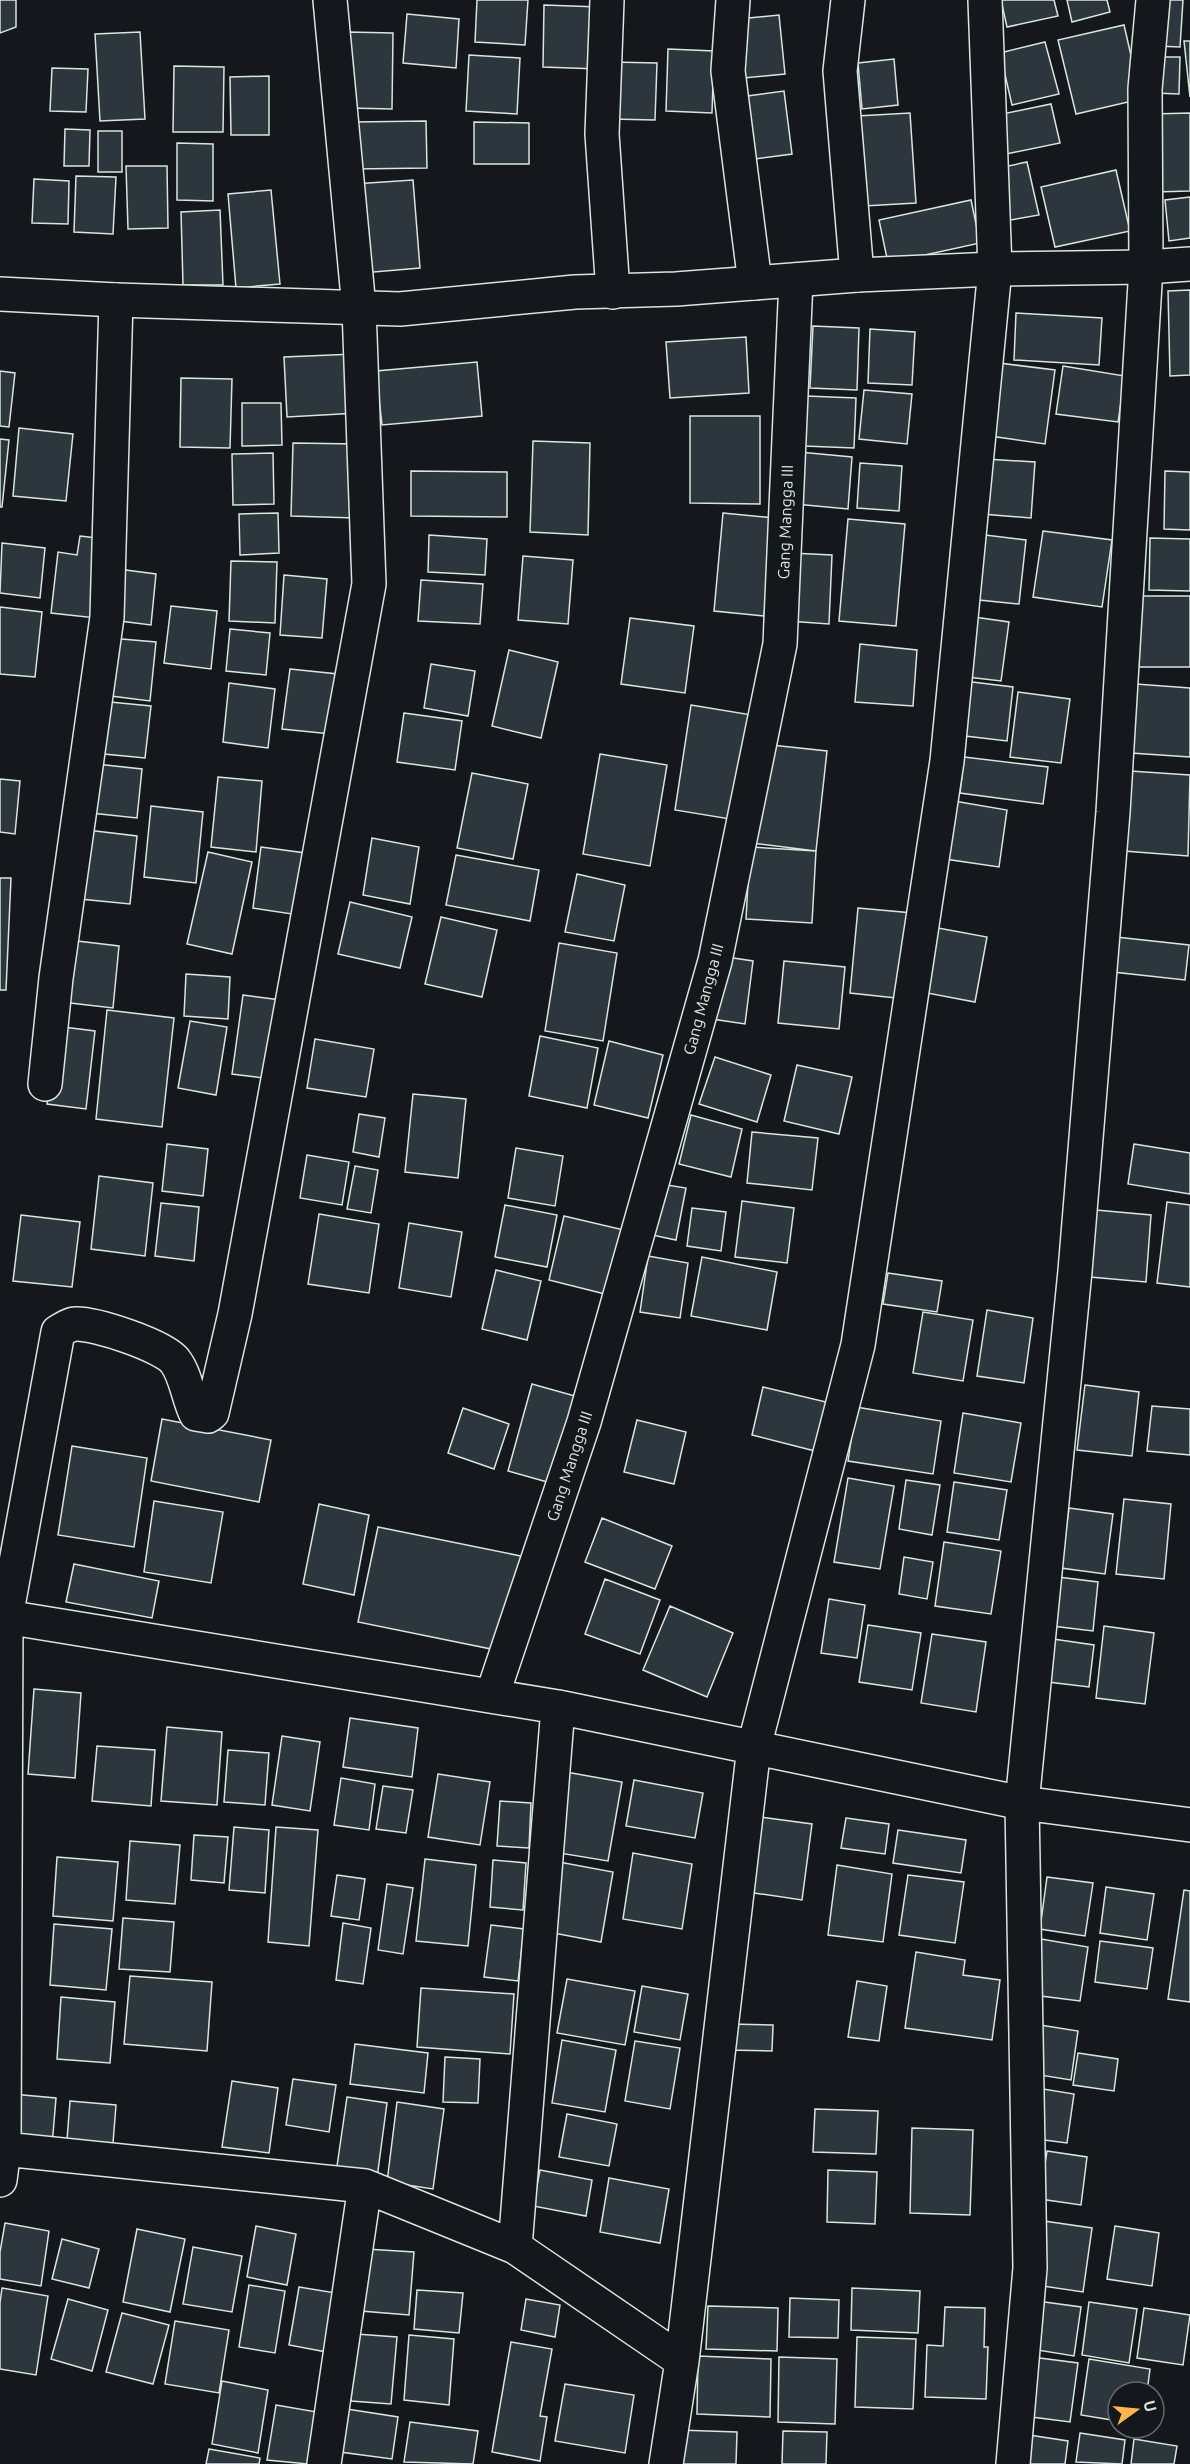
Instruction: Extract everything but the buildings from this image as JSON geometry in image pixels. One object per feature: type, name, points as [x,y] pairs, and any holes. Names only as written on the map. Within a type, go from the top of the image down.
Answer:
[{"type":"street","points":[[330,0],[359,308],[369,584],[237,1302],[212,1413],[208,1416],[196,1414],[177,1363],[169,1354],[156,1347],[117,1332],[75,1324],[58,1332],[3,1617],[2,2165],[365,2186],[515,2247],[682,2361]]},
{"type":"street","points":[[607,0],[602,134],[613,292]]},
{"type":"street","points":[[733,0],[728,71],[755,283]]},
{"type":"street","points":[[848,0],[840,71],[857,275]]},
{"type":"street","points":[[666,2464],[682,2361],[754,1747],[858,1345],[947,761],[995,269],[985,0]]},
{"type":"street","points":[[1013,2464],[1030,2268],[1022,1803],[1075,1271],[1113,812],[1146,267],[1145,89],[1153,0]]},
{"type":"street","points":[[0,294],[400,309],[575,292],[613,292],[857,275],[1190,264]]},
{"type":"street","name":"Gang Mangga III","points":[[492,1696],[584,1422],[715,961],[780,644],[796,280]]},
{"type":"street","points":[[45,1084],[56,978],[107,617],[116,300]]},
{"type":"street","points":[[3,1617],[558,1707],[1022,1803],[1190,1825]]},
{"type":"street","points":[[515,2247],[558,1707]]},
{"type":"street","points":[[324,2464],[365,2186]]}]
